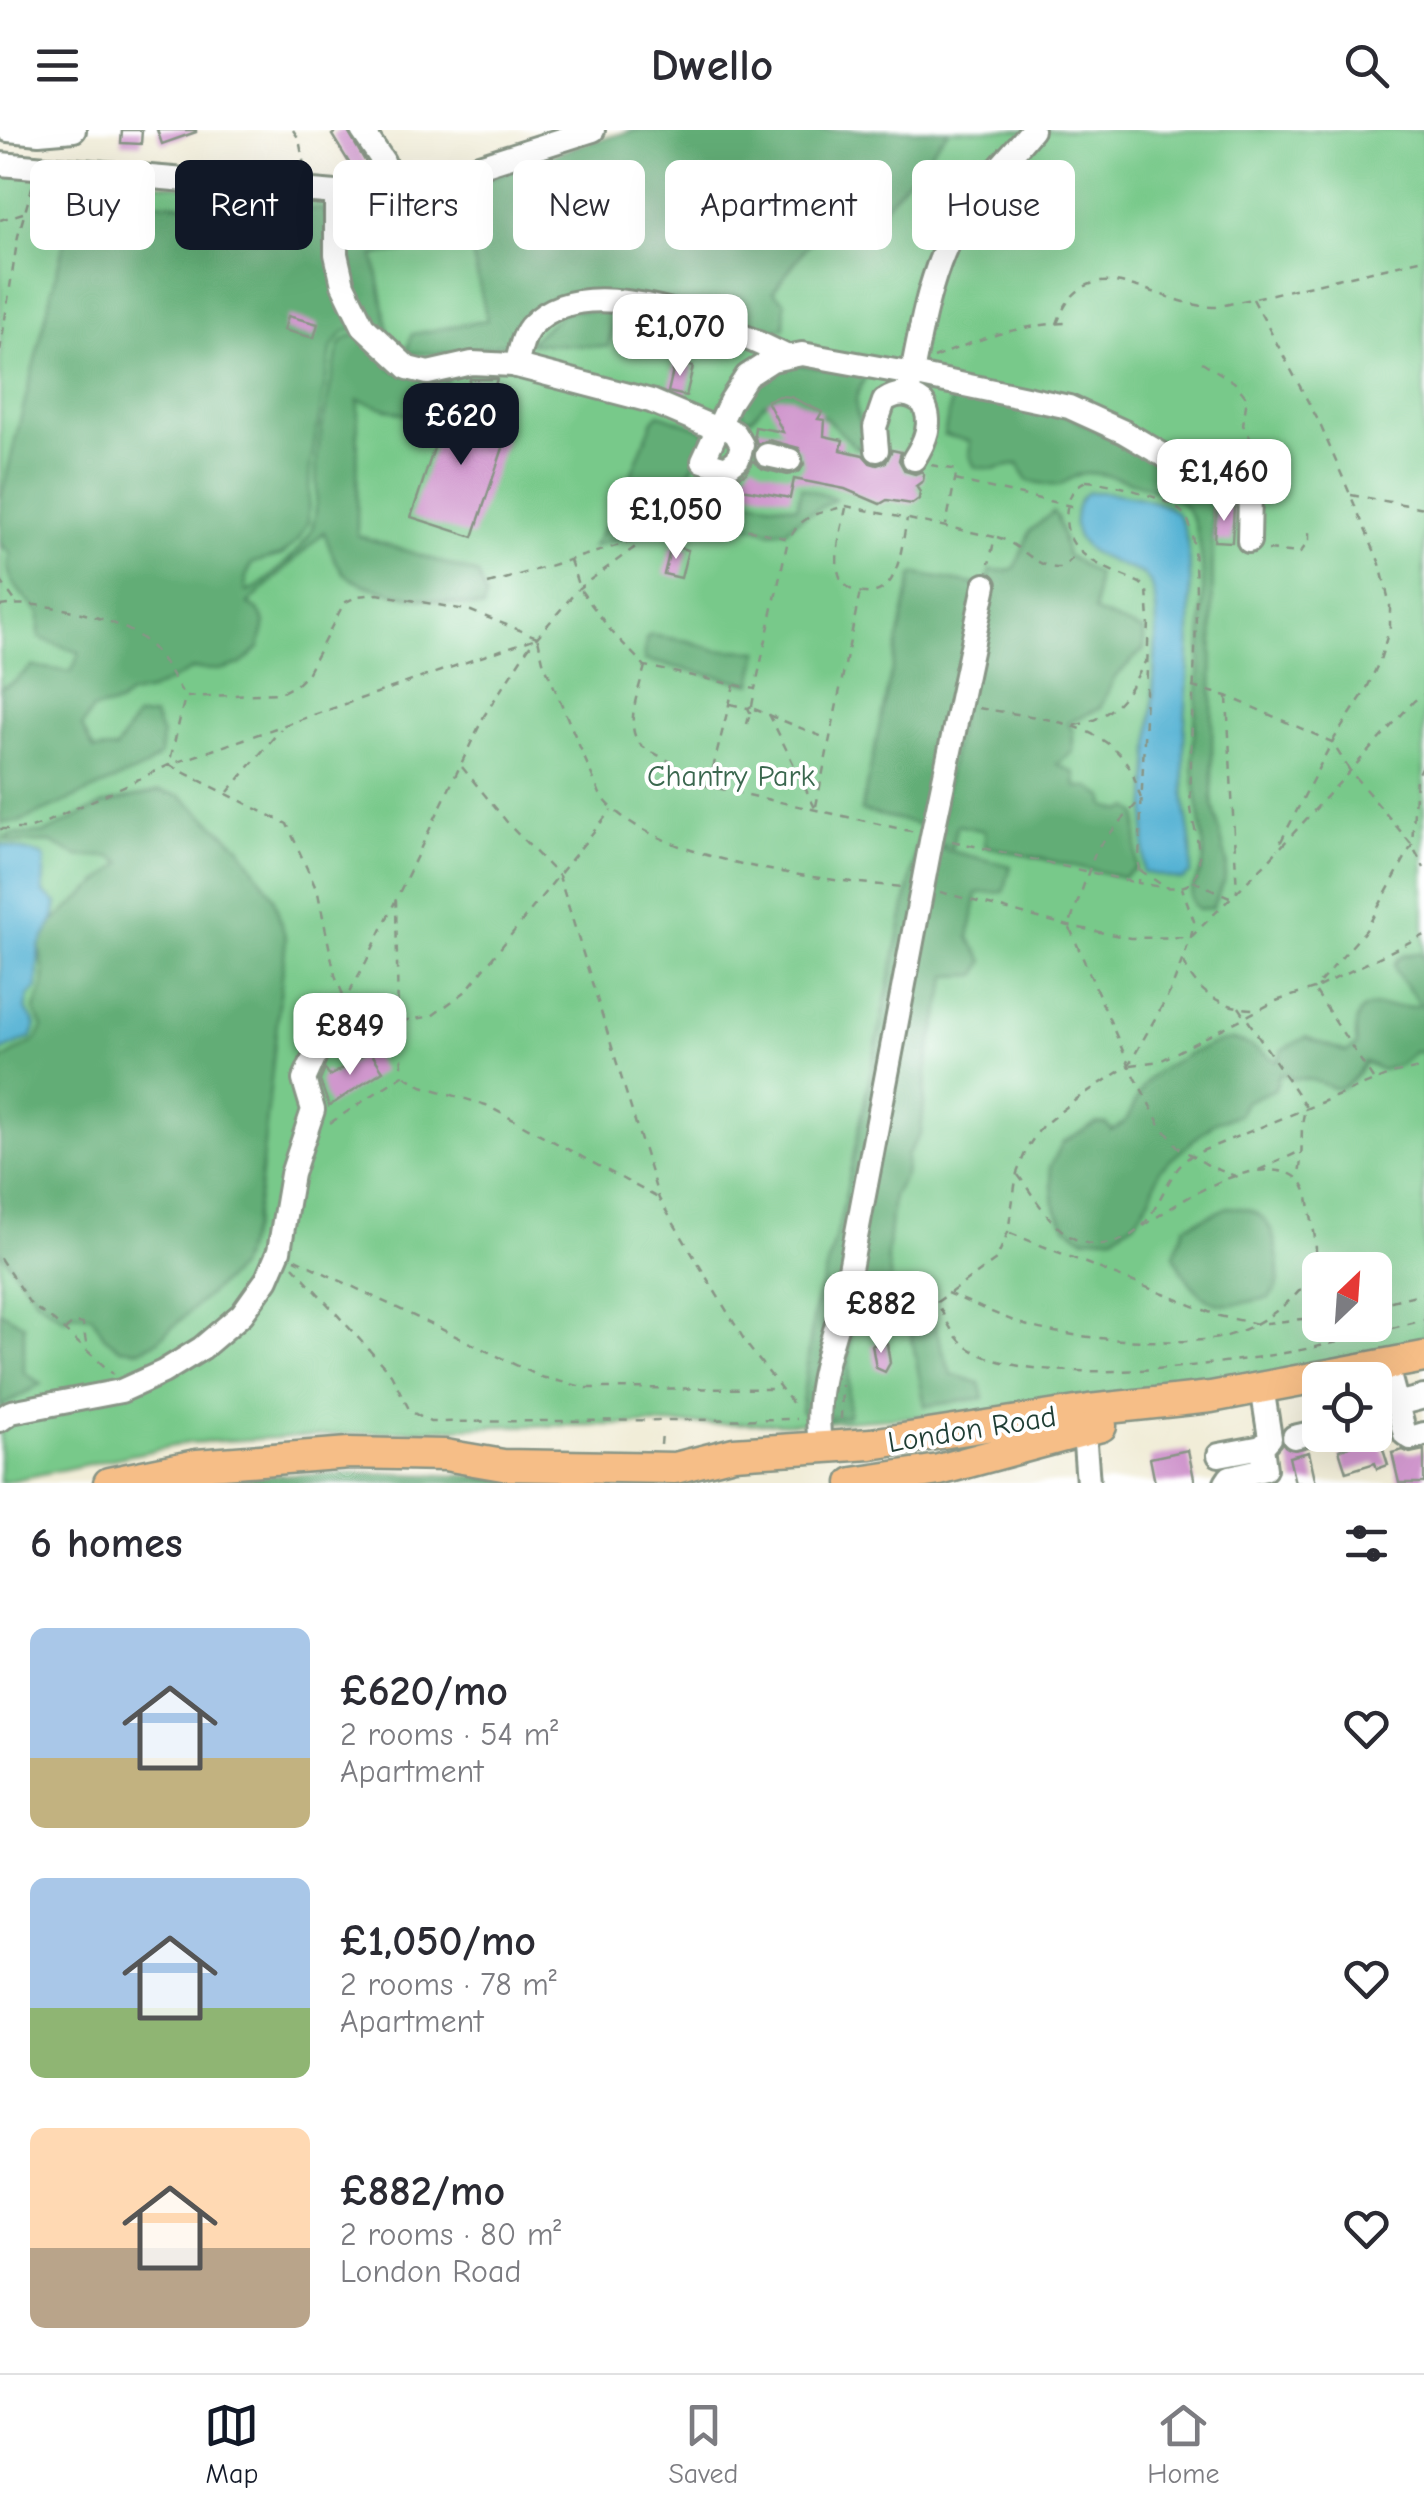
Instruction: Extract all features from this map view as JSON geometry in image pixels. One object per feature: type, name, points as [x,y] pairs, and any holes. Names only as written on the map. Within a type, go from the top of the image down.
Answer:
[{"type":"main road","name":"London Road","points":[[1392,1366],[1424,1357]]},
{"type":"main road","name":"London Road","points":[[109,1483],[197,1464],[348,1452],[444,1455],[503,1465],[675,1468],[695,1474],[734,1452],[821,1448],[953,1434],[1089,1410],[1180,1402],[1302,1382]]},
{"type":"main road","name":"London Road","points":[[853,1483],[939,1470],[1180,1402]]},
{"type":"main road","points":[[444,1455],[478,1450],[601,1448],[734,1452]]},
{"type":"street","points":[[8,130],[71,131],[70,160]]},
{"type":"street","points":[[362,130],[382,160]]},
{"type":"street","points":[[493,162],[593,130]]},
{"type":"street","points":[[877,450],[875,427],[879,409],[890,396],[910,384],[928,305],[950,238],[982,188],[1032,130]]},
{"type":"street","points":[[0,164],[30,167]]},
{"type":"street","points":[[336,250],[343,285],[363,326],[408,368],[428,373],[488,362],[516,366],[651,401],[718,426],[739,437],[753,452],[790,460]]},
{"type":"street","points":[[516,366],[526,333],[538,319],[589,300],[638,302],[739,336],[910,384],[1069,407],[1124,432],[1202,478],[1250,493],[1249,541]]},
{"type":"street","points":[[753,452],[726,468],[703,461],[747,376],[762,364],[796,353]]},
{"type":"street","points":[[910,384],[927,410],[927,429],[918,452]]},
{"type":"street","points":[[821,1448],[818,1413],[827,1359],[844,1302],[932,836],[985,586]]},
{"type":"street","points":[[0,1420],[11,1412],[121,1391],[202,1348],[242,1314],[267,1279],[279,1251],[292,1174],[314,1110],[304,1080],[316,1053]]},
{"type":"street","points":[[1219,1455],[1262,1448],[1270,1438],[1262,1388]]},
{"type":"street","points":[[1392,1395],[1405,1434],[1411,1438],[1424,1434]]},
{"type":"street","points":[[1397,1404],[1424,1397]]},
{"type":"street","points":[[1084,1430],[1088,1483]]},
{"type":"street","points":[[1294,1438],[1302,1436]]},
{"type":"street","points":[[1226,1483],[1230,1477],[1265,1470],[1262,1448]]},
{"type":"path","points":[[293,130],[303,160]]},
{"type":"path","points":[[0,351],[18,236],[30,196]]},
{"type":"path","points":[[0,220],[25,213]]},
{"type":"path","points":[[1057,324],[1072,293],[1100,281],[1130,284],[1199,307],[1228,306],[1424,258]]},
{"type":"path","points":[[1253,299],[1319,422],[1380,564],[1390,604],[1390,627],[1380,660],[1366,690],[1332,742],[1274,855]]},
{"type":"path","points":[[910,384],[935,358],[1000,332],[1036,324],[1067,324]]},
{"type":"path","points":[[1202,362],[1234,382],[1246,398],[1243,425],[1258,450],[1250,493]]},
{"type":"path","points":[[918,452],[927,464],[957,470],[946,527]]},
{"type":"path","points":[[316,1053],[396,900],[484,716],[538,637],[579,588],[667,524],[703,461]]},
{"type":"path","points":[[955,480],[1076,507]]},
{"type":"path","points":[[645,666],[635,708],[637,740],[678,767],[681,780],[1089,874],[1138,884],[1182,887],[1192,880],[1198,849],[1191,806],[1195,548],[1185,514],[1159,500],[1091,480],[1076,486],[1068,505],[1069,536],[1078,552],[1144,586],[1149,607],[1138,884]]},
{"type":"path","points":[[1350,495],[1424,508]]},
{"type":"path","points":[[747,724],[788,539],[812,515],[846,506],[995,537],[1015,544],[1051,569],[1062,568],[1078,552]]},
{"type":"path","points":[[846,506],[836,567],[842,581],[860,592],[875,592],[891,580],[908,520]]},
{"type":"path","points":[[667,524],[751,530],[788,539]]},
{"type":"path","points":[[1249,541],[1264,543],[1267,550],[1296,554],[1308,545],[1309,526]]},
{"type":"path","points":[[985,586],[995,537]]},
{"type":"path","points":[[488,584],[644,538]]},
{"type":"path","points":[[570,560],[579,588],[645,666],[755,688]]},
{"type":"path","points":[[0,580],[16,603]]},
{"type":"path","points":[[816,809],[860,592]]},
{"type":"path","points":[[185,697],[280,693],[296,686],[307,674],[344,603],[358,596],[378,594],[470,611],[538,637]]},
{"type":"path","points":[[0,606],[16,603],[58,609],[136,634],[161,659],[185,697],[169,765]]},
{"type":"path","points":[[0,829],[28,829],[169,765],[538,637]]},
{"type":"path","points":[[538,637],[542,661],[600,794],[611,810],[663,841],[809,876],[922,889],[1130,938],[1192,937],[1274,855],[1414,700],[1424,694]]},
{"type":"path","points":[[1073,726],[1108,715],[1125,698],[1147,658]]},
{"type":"path","points":[[709,786],[734,684]]},
{"type":"path","points":[[1192,687],[1227,696],[1332,742],[1350,772],[1412,845],[1424,868]]},
{"type":"path","points":[[1227,696],[1237,894]]},
{"type":"path","points":[[730,704],[769,714],[830,740]]},
{"type":"path","points":[[960,704],[1073,726],[1100,739],[1125,760],[1141,799]]},
{"type":"path","points":[[769,714],[816,809]]},
{"type":"path","points":[[227,793],[284,725]]},
{"type":"path","points":[[1314,989],[1366,930],[1412,845],[1416,777],[1424,762]]},
{"type":"path","points":[[279,1251],[562,1384],[780,1390],[748,1346],[659,1198],[559,876],[510,827],[460,764]]},
{"type":"path","points":[[169,765],[287,824],[318,893],[335,975],[345,1000],[353,1012],[367,1020],[398,1023],[432,1016],[466,991],[611,810]]},
{"type":"path","points":[[1141,799],[1097,848],[1070,926],[1159,1123],[1178,1147],[1238,1177]]},
{"type":"path","points":[[1138,864],[1144,876],[1163,886]]},
{"type":"path","points":[[1192,880],[1232,898]]},
{"type":"path","points":[[1130,1065],[1170,990],[1192,937],[1194,921],[1182,897],[1182,887]]},
{"type":"path","points":[[396,900],[403,1076]]},
{"type":"path","points":[[844,1302],[900,1296],[937,1302],[996,1260],[1008,1232],[1016,1173],[1027,1148],[1042,1126],[1078,1098],[1130,1065],[1160,1061],[1262,1008],[1314,989],[1424,935]]},
{"type":"path","points":[[1183,959],[1198,988],[1226,1004],[1262,1008]]},
{"type":"path","points":[[1314,989],[1374,1081]]},
{"type":"path","points":[[1240,1007],[1306,1108]]},
{"type":"path","points":[[1142,1227],[1176,1166],[1192,1155],[1374,1081],[1424,1067]]},
{"type":"path","points":[[403,1076],[422,1086],[486,1105],[659,1198]]},
{"type":"path","points":[[304,1139],[403,1076]]},
{"type":"path","points":[[1297,1178],[1304,1150],[1302,1118],[1306,1108]]},
{"type":"path","points":[[1016,1173],[1070,1240],[1090,1246],[1116,1244],[1194,1192],[1304,1150]]},
{"type":"path","points":[[1257,1171],[1287,1173],[1297,1178],[1308,1196],[1315,1238],[1313,1271],[1297,1292],[1258,1324]]},
{"type":"path","points":[[1008,1232],[1219,1316],[1258,1324]]},
{"type":"path","points":[[279,1251],[391,1374],[410,1411],[430,1422],[810,1419]]},
{"type":"path","points":[[0,1258],[31,1304],[115,1375],[121,1391]]},
{"type":"path","points":[[948,1293],[1026,1325],[1097,1338],[1223,1337],[1258,1324],[1302,1319]]},
{"type":"path","points":[[1392,1301],[1424,1293]]},
{"type":"path","points":[[937,1302],[952,1332],[965,1346],[988,1358],[1034,1368],[1121,1372],[1291,1352],[1424,1320]]},
{"type":"path","points":[[64,1331],[72,1323],[83,1324],[87,1351]]},
{"type":"green space","name":"Chantry Park","points":[[633,130],[1424,130],[1424,1357],[1392,1363],[1302,1362],[1302,1379],[1180,1401],[812,1423],[496,1426],[188,1443],[0,1483],[0,164],[30,168],[30,250],[155,250],[155,183],[175,185],[175,250],[313,250],[314,202],[333,200],[333,250],[493,250],[493,173],[513,167],[513,250],[645,250],[645,160],[536,160]]},
{"type":"green space","points":[[636,130],[949,130],[924,160],[912,160],[912,174],[892,198],[892,160],[665,160],[665,250],[804,250],[773,292],[785,302],[784,328],[758,338],[754,336],[754,327],[743,323],[723,326],[643,299],[597,294],[567,299],[540,311],[512,342],[455,353],[406,353],[412,334],[487,320],[472,250],[493,250],[493,177],[513,169],[513,250],[645,250],[645,160],[539,160]]},
{"type":"green space","points":[[155,202],[175,204],[175,250],[313,250],[313,209],[323,209],[326,214],[333,214],[333,250],[414,250],[374,255],[394,362],[373,330],[357,326],[343,333],[332,347],[310,469],[308,523],[282,555],[252,563],[246,577],[246,592],[280,568],[309,535],[316,506],[319,444],[338,349],[346,338],[363,335],[374,341],[394,369],[440,378],[447,381],[451,391],[449,398],[439,398],[431,423],[358,400],[357,535],[478,574],[486,597],[483,608],[411,597],[356,581],[338,565],[324,532],[248,604],[258,610],[265,623],[259,648],[241,664],[219,670],[193,669],[150,691],[130,695],[118,704],[92,710],[82,727],[94,750],[116,749],[136,717],[154,716],[162,736],[160,755],[146,767],[19,822],[0,823],[0,688],[32,666],[71,672],[80,653],[39,638],[39,613],[11,578],[11,554],[0,543],[0,502],[62,250],[155,250]]},
{"type":"green space","points":[[618,309],[608,347],[528,343],[565,311]]},
{"type":"green space","points":[[783,362],[866,375],[856,399],[862,431],[857,449],[821,415],[799,402],[773,399],[747,418],[740,404],[741,389]]},
{"type":"green space","points":[[953,393],[1067,415],[1213,489],[1212,799],[1227,863],[1224,882],[1212,908],[1198,909],[1191,898],[1204,857],[1193,765],[1203,587],[1194,522],[1173,498],[1121,479],[1086,473],[1052,485],[1028,481],[1018,464],[995,469],[975,467],[969,456],[970,441],[944,435]]},
{"type":"green space","points":[[659,414],[707,431],[700,454],[659,521],[647,530],[592,547],[620,502],[653,420]]},
{"type":"green space","points":[[718,483],[737,483],[735,498],[797,507],[801,487],[836,499],[786,530],[771,532],[739,523],[683,522],[677,518],[685,498]]},
{"type":"green space","points":[[1053,512],[1067,555],[1097,575],[1095,612],[1144,631],[1144,649],[1115,677],[1100,708],[1068,723],[1073,731],[1073,752],[1057,764],[1075,773],[1076,787],[1089,787],[1104,797],[1106,806],[1122,811],[1130,808],[1138,814],[1136,868],[1123,877],[985,846],[985,831],[957,825],[952,847],[934,844],[990,570],[1015,568],[1030,531]]},
{"type":"green space","points":[[912,576],[980,585],[930,827],[861,811]]},
{"type":"green space","points":[[650,635],[716,650],[759,651],[752,684],[644,660]]},
{"type":"green space","points":[[159,791],[181,796],[239,846],[273,896],[286,939],[253,1226],[238,1268],[155,1343],[140,1350],[119,1348],[104,1336],[92,1316],[72,1314],[64,1319],[36,1299],[0,1251],[0,1061],[36,1040],[43,1027],[34,1011],[43,988],[39,947],[49,925],[122,863],[112,857],[77,856],[50,842],[15,843],[4,839],[9,835],[45,833],[104,804]]},
{"type":"green space","points":[[918,843],[1011,866],[1004,892],[977,893],[969,938],[984,961],[977,975],[948,976],[929,1054],[921,1133],[907,1155],[905,1175],[893,1196],[887,1257],[892,1285],[902,1304],[929,1309],[951,1374],[980,1383],[984,1398],[925,1406],[908,1318],[851,1322],[848,1416],[813,1420],[801,1411],[814,1311],[839,1226]]},
{"type":"green space","points":[[1419,953],[1424,958],[1424,1052],[1414,1052],[1399,1065],[1382,1070],[1365,1062],[1355,1077],[1340,1088],[1279,1075],[1275,1089],[1245,1102],[1239,1115],[1215,1122],[1160,1169],[1150,1198],[1135,1221],[1114,1235],[1084,1238],[1067,1227],[1054,1204],[1050,1167],[1063,1142],[1097,1123],[1107,1124],[1111,1130],[1119,1127],[1154,1074],[1215,1044],[1240,1041],[1278,1061],[1282,1050],[1306,1037],[1346,1052],[1357,1045],[1356,1026],[1365,1009],[1420,1005],[1395,967],[1397,960]]},
{"type":"green space","points":[[1228,1207],[1252,1211],[1271,1229],[1279,1276],[1269,1298],[1231,1305],[1211,1301],[1192,1284],[1174,1255],[1185,1226]]},
{"type":"green space","points":[[0,1311],[24,1325],[24,1372],[41,1384],[0,1407]]},
{"type":"green space","points":[[372,1473],[617,1483],[194,1483],[278,1475]]},
{"type":"water","points":[[1088,492],[1160,504],[1177,514],[1185,530],[1190,588],[1184,787],[1191,858],[1190,874],[1182,880],[1143,872],[1157,626],[1153,592],[1143,574],[1098,556],[1080,541],[1076,510]]},
{"type":"water","points":[[0,844],[42,855],[43,892],[57,903],[54,919],[39,947],[37,988],[29,996],[26,1009],[36,1025],[32,1037],[0,1052]]},
{"type":"building","points":[[122,130],[142,130],[141,144],[121,143]]},
{"type":"building","points":[[157,130],[196,130],[196,132],[162,144]]},
{"type":"building","points":[[347,130],[364,160],[347,160],[332,135]]},
{"type":"building","points":[[288,316],[318,324],[314,338],[284,330]]},
{"type":"building","points":[[675,362],[693,367],[686,396],[668,392]]},
{"type":"building","points":[[470,379],[497,379],[480,430],[506,439],[473,537],[411,517],[444,418],[464,425],[473,396],[466,393]]},
{"type":"building","points":[[791,397],[822,412],[818,419],[825,420],[824,436],[843,440],[841,450],[863,455],[877,465],[886,462],[892,450],[901,452],[899,460],[905,471],[922,471],[924,475],[916,486],[919,499],[912,504],[887,500],[880,504],[845,489],[794,479],[790,498],[737,488],[739,477],[753,461],[763,469],[788,475],[800,471],[804,464],[799,448],[769,440],[757,444],[755,427],[783,432],[767,401]]},
{"type":"building","points":[[1216,505],[1234,506],[1232,542],[1214,541]]},
{"type":"building","points":[[671,546],[688,550],[681,578],[664,574]]},
{"type":"building","points":[[370,1051],[383,1071],[329,1106],[320,1081],[325,1069],[330,1076]]},
{"type":"building","points":[[887,1343],[890,1363],[885,1372],[876,1368],[872,1345]]},
{"type":"building","points":[[1188,1450],[1195,1483],[1155,1483],[1150,1458]]},
{"type":"building","points":[[1424,1450],[1424,1483],[1399,1483],[1392,1453]]},
{"type":"building","points":[[1309,1452],[1316,1483],[1295,1483],[1289,1457]]},
{"type":"building","points":[[1340,1452],[1384,1452],[1388,1465],[1377,1469],[1375,1463],[1346,1472]]}]
